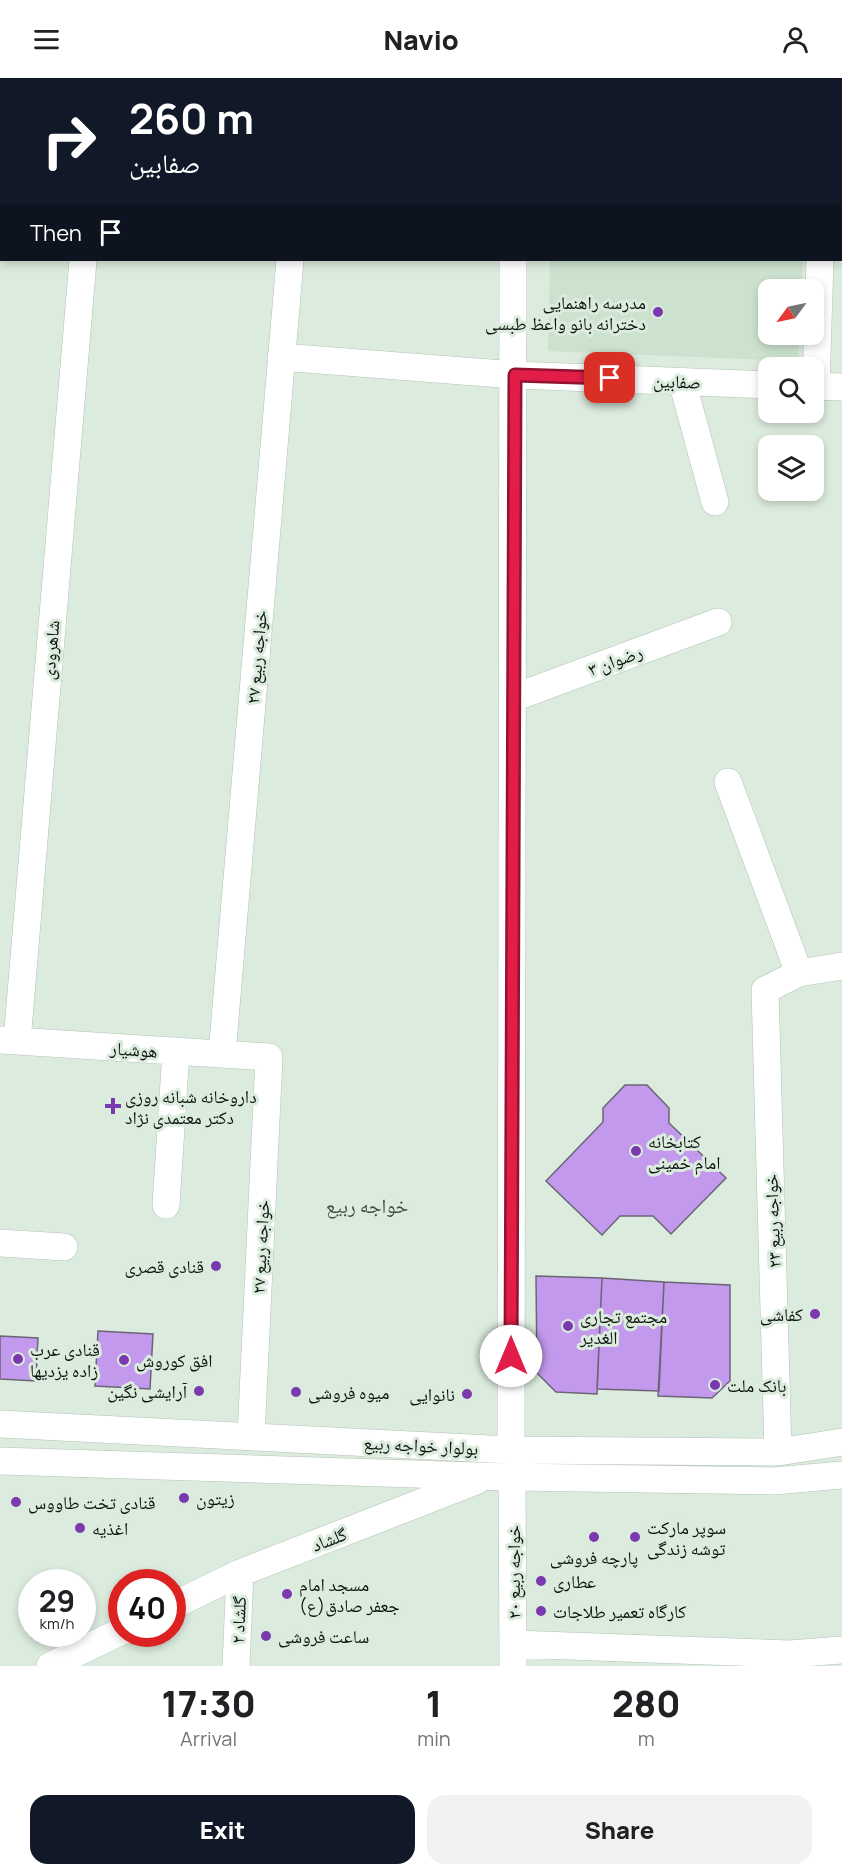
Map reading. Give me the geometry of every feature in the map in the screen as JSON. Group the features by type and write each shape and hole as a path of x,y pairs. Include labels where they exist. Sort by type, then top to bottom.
{"street":[{"name":"شاهرودی","path":"9,1040 83,261"},
{"name":"خواجه ربیع ۲۷","path":"222,1054 290,261"},
{"path":"511,1450 515,375 513,261"},
{"path":"820,261 823,357"},
{"name":"صفابین","path":"281,357 515,375 758,385"},
{"path":"682,381 715,502"},
{"name":"رضوان ۳","path":"513,698 718,622"},
{"path":"728,782 799,973 842,966"},
{"name":"خواجه ربیع ۲۳","path":"778,1452 765,990 799,973"},
{"name":"هوشیار","path":"9,1040 269,1057"},
{"path":"166,1205 176,1052"},
{"name":"خواجه ربیع ۲۷","path":"251,1437 269,1057"},
{"path":"0,1243 64,1247"},
{"name":"بولوار خواجه ربیع","path":"0,1424 511,1450 778,1452 842,1442"},
{"name":"بولوار خواجه ربیع","path":"0,1461 500,1477 774,1481 842,1475"},
{"name":"گلشاد","path":"186,1599 240,1574 500,1477"},
{"name":"خواجه ربیع ۲۰","path":"500,1477 513,1655"},
{"name":"گلشاد ۲","path":"236,1666 240,1574"},
{"path":"50,1666 108,1638"},
{"path":"513,1655 790,1660 842,1650"}],"shaded area":[{"name":"مدرسه راهنمایی دخترانه بانو واعظ طبسی","path":"550,261 803,261 802,279 758,279 758,345 799,345 798,357 758,357 758,359 548,351"}],"building":[{"name":"کتابخانه امام خمینی","path":"625,1085 647,1085 669,1108 669,1123 726,1178 671,1234 653,1216 620,1216 602,1235 546,1181 603,1122 603,1108"},
{"name":"مجتمع تجاری الغدیر","path":"536,1276 602,1278 597,1394 556,1392 537,1373"},
{"path":"602,1278 664,1282 659,1391 597,1389"},
{"path":"664,1282 730,1285 730,1381 712,1398 658,1396"},
{"name":"افق کوروش","path":"98,1331 153,1334 150,1389 95,1386"},
{"name":"قنادی عرب زاده یزدیها","path":"0,1336 38,1338 36,1381 0,1379"}],"place":[{"name":"مدرسه راهنمایی دخترانه بانو واعظ طبسی","path":"658,312"},
{"name":"داروخانه شبانه روزی دکتر معتمدی نژاد","path":"113,1106"},
{"name":"کتابخانه امام خمینی","path":"636,1151"},
{"name":"قنادی قصری","path":"216,1266"},
{"name":"کفاشی","path":"815,1314"},
{"name":"مجتمع تجاری الغدیر","path":"568,1326"},
{"name":"قنادی عرب زاده یزدیها","path":"18,1359"},
{"name":"افق کوروش","path":"124,1360"},
{"name":"بانک ملت","path":"715,1385"},
{"name":"آرایشی نگین","path":"199,1391"},
{"name":"میوه فروشی","path":"296,1392"},
{"name":"نانوایی","path":"467,1394"},
{"name":"زیتون","path":"184,1498"},
{"name":"قنادی تخت طاووس","path":"16,1502"},
{"name":"اغذیه","path":"80,1528"},
{"name":"پارچه فروشی","path":"594,1537"},
{"name":"سوپر مارکت توشه زندگی","path":"635,1537"},
{"name":"عطاری","path":"541,1581"},
{"name":"مسجد امام جعفر صادق(ع)","path":"287,1594"},
{"name":"کارگاه تعمیر طلاجات","path":"541,1611"},
{"name":"ساعت فروشی","path":"266,1636"}],"district":[{"name":"خواجه ربیع","path":"367,1205"}],"route":[{"path":"511,1356 515,375 610,378"}]}
